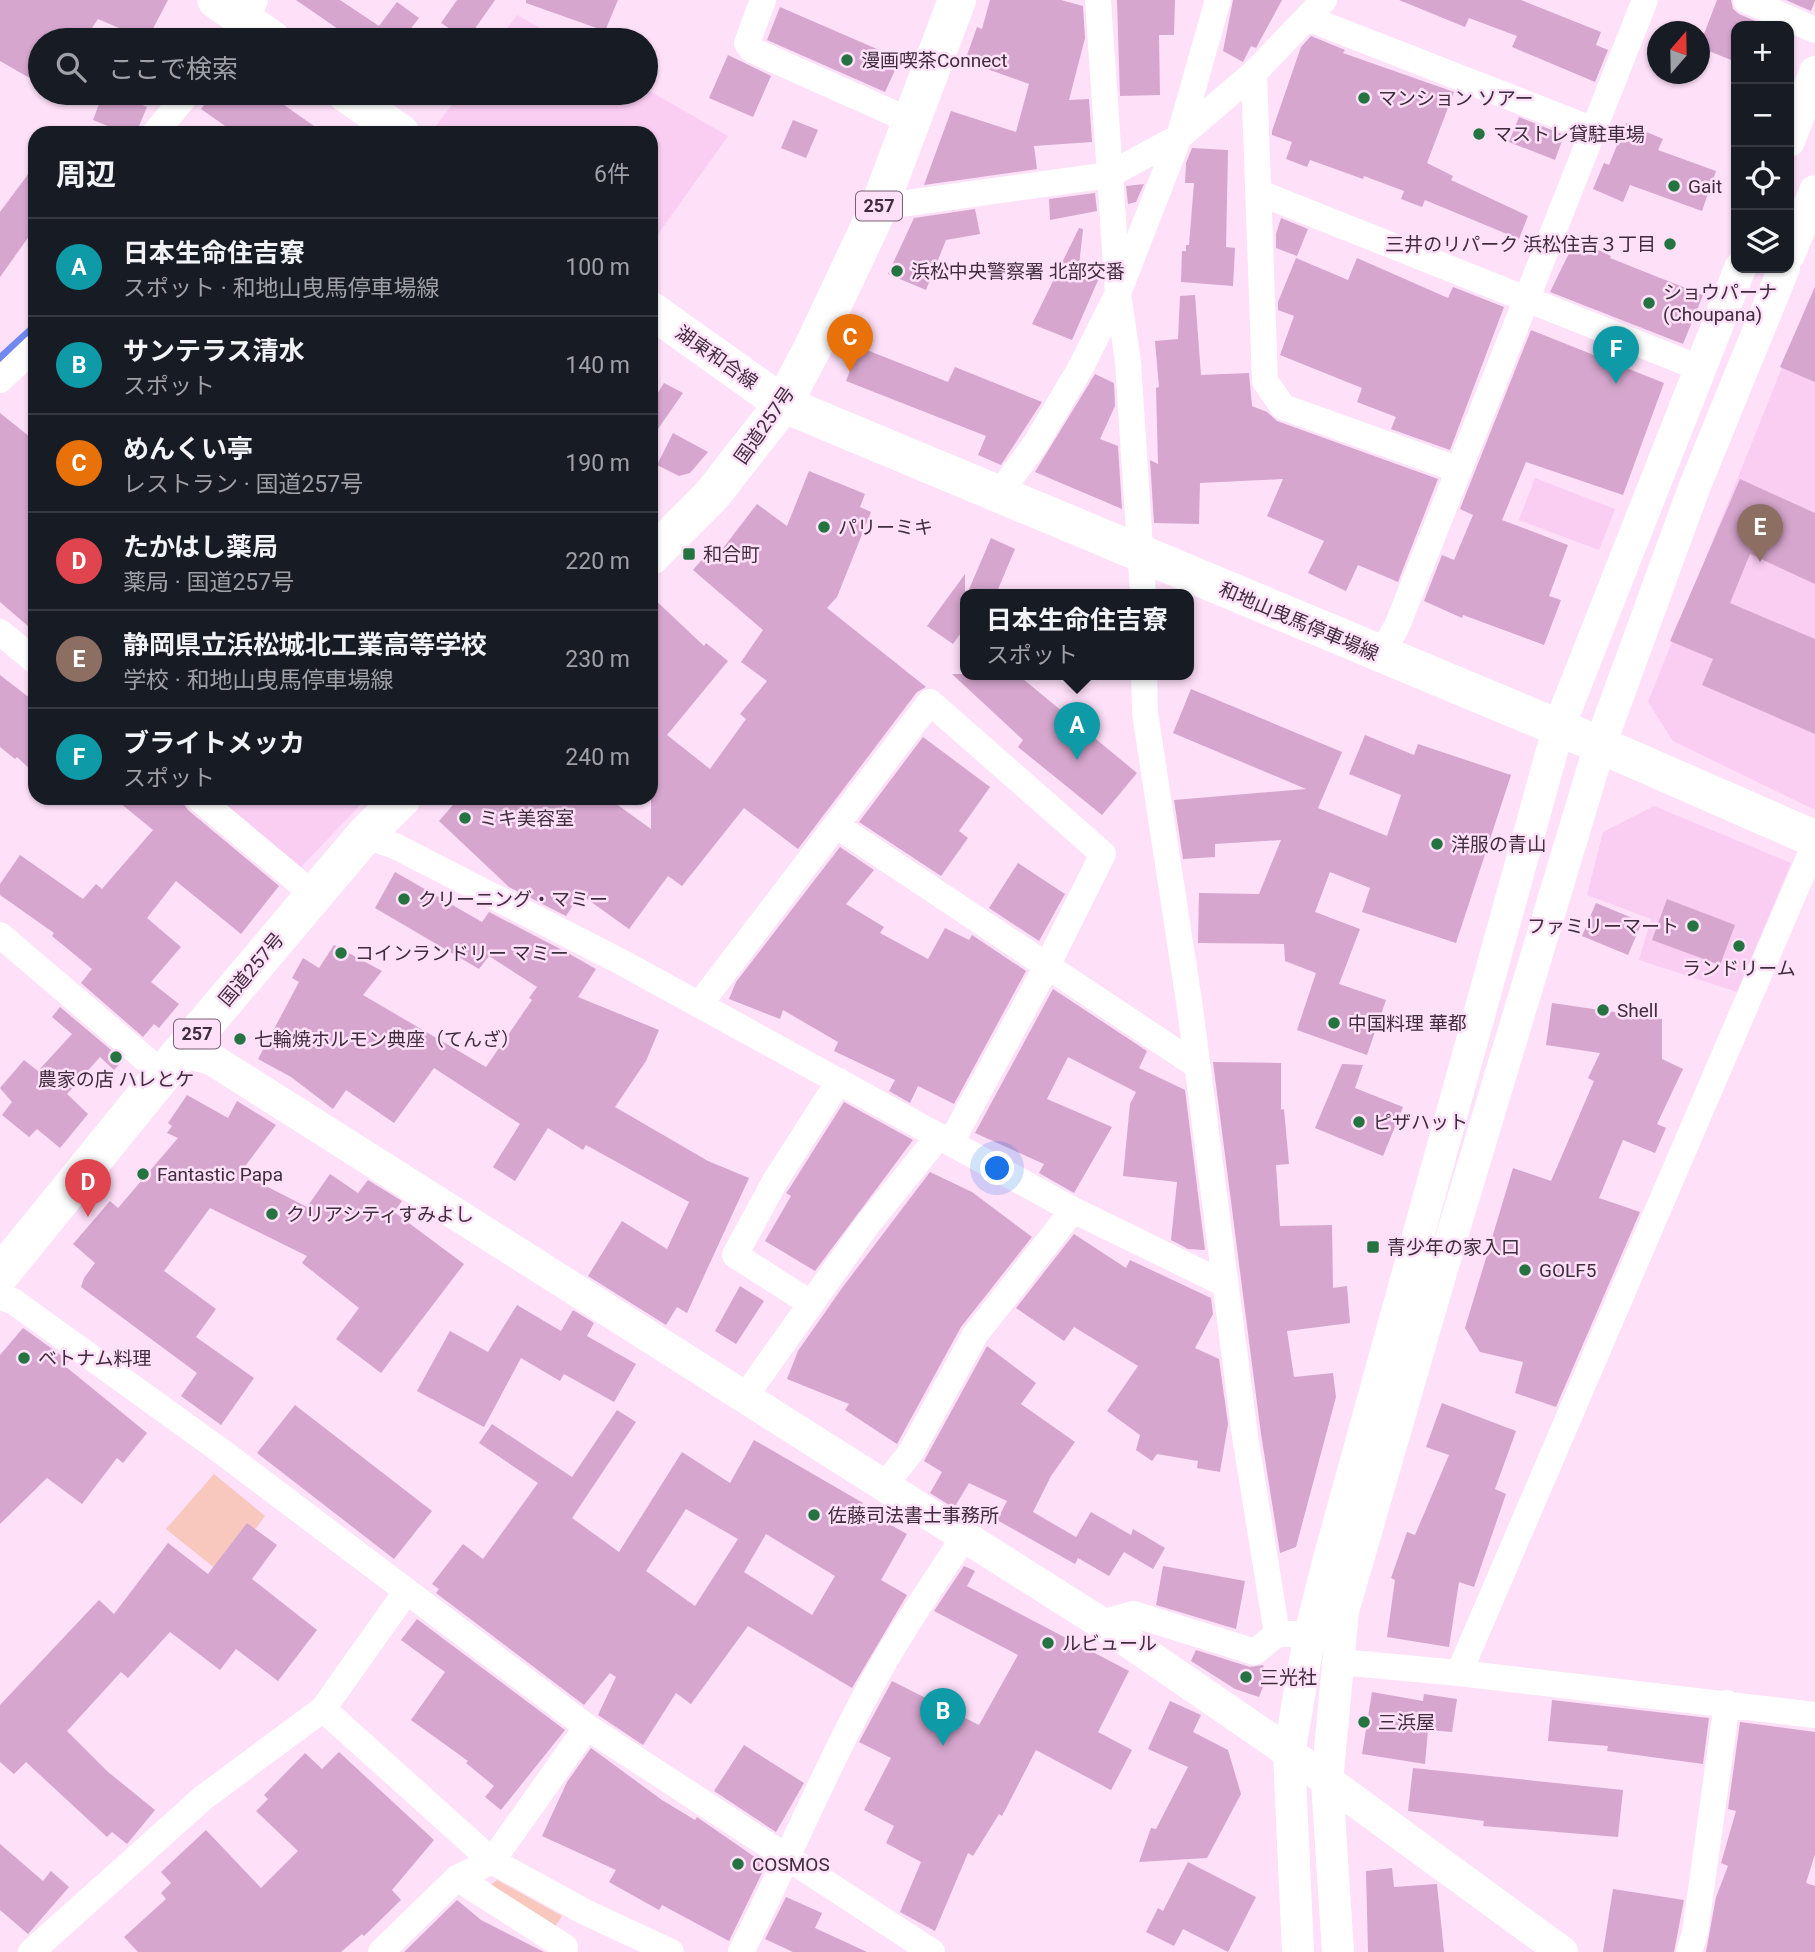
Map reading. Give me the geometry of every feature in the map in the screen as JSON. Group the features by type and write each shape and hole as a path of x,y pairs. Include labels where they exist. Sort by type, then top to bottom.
{"highway":[{"name":"国道257号","path":"658,549 712,495 783,404 813,349 879,206 957,0"},
{"name":"国道257号","path":"0,1275 173,1062 364,836 395,805"}],"main road":[{"path":"216,0 251,25"},
{"path":"362,105 391,126"},
{"name":"湖東和合線","path":"658,315 783,404"},
{"name":"和地山曳馬停車場線","path":"783,404 1380,656 1600,745 1815,839"}],"street":[{"path":"763,0 748,35 747,43 752,50 913,122"},
{"path":"1098,0 1118,293 1128,362 1139,507 1143,589"},
{"path":"999,494 1036,443 1081,367 1118,293 1179,137 1218,0"},
{"path":"1380,656 1398,626 1645,0"},
{"path":"1746,0 1815,30"},
{"path":"879,206 1109,175 1179,137 1254,73 1315,9 1594,130"},
{"path":"1794,128 1815,72"},
{"path":"1254,73 1265,381 1283,407 1459,470"},
{"path":"161,126 178,105"},
{"path":"1794,243 1815,191"},
{"path":"1259,193 1702,369"},
{"path":"1298,1952 1289,1754 1309,1638 1558,729 1738,273"},
{"path":"1338,1952 1327,1782 1343,1611 1442,1269 1600,745 1694,488 1782,273"},
{"path":"0,380 28,354"},
{"path":"0,632 28,655"},
{"path":"1144,680 1145,713 1196,1065 1245,1436 1277,1634"},
{"path":"699,1005 930,702 1103,854 1047,966 945,1139 810,1303 744,1398"},
{"path":"206,805 314,895"},
{"path":"837,826 1196,1065"},
{"path":"364,836 395,846 699,1005 1073,1210 1225,1284"},
{"path":"1459,1673 1815,844"},
{"path":"0,935 173,1062 213,1060 1101,1623 1289,1754 1562,1952"},
{"path":"810,1303 735,1255 775,1181 839,1081"},
{"path":"884,1486 911,1452 975,1335 1073,1210"},
{"path":"0,1297 13,1301 221,1451 587,1727 932,1952"},
{"path":"741,1952 788,1860 819,1787 884,1663 964,1537"},
{"path":"32,1952 203,1798 323,1709 406,1592"},
{"path":"1101,1623 1133,1614 1255,1652 1277,1634 1285,1631 1309,1638"},
{"path":"1340,1662 1459,1673 1815,1715"},
{"path":"1689,1952 1695,1933 1727,1703"},
{"path":"323,1709 492,1861 585,1912 671,1952"},
{"path":"382,1952 457,1878 492,1861 587,1727"},
{"path":"457,1878 564,1949 585,1912"}],"shaded area":[{"path":"517,15 540,28 508,28"},
{"path":"658,96 728,136 658,234 658,126 436,126 452,105 658,105"},
{"path":"1815,285 1815,810 1673,741 1648,702"},
{"path":"1535,478 1615,509 1599,550 1519,520"},
{"path":"216,805 360,805 301,867 290,866"},
{"path":"1654,806 1791,863 1737,992 1639,960 1651,919 1587,895 1603,832"},
{"path":"214,1474 265,1516 222,1574 166,1529"},
{"path":"497,1880 562,1916 553,1930 487,1888"}],"building":[{"path":"0,0 168,0 153,28 119,28 98,19 92,28 28,28 28,77 0,61"},
{"path":"296,0 340,0 379,26 397,2 419,18 411,28 337,28"},
{"path":"457,0 495,0 475,28 449,28 441,23"},
{"path":"526,0 618,0 606,28 597,28 526,3"},
{"path":"990,0 1061,0 1083,6 1085,38 1069,100 1089,99 1092,142 1034,146 1037,169 924,185 951,111 1016,132 1029,84 965,61 977,27 982,29"},
{"path":"1117,0 1175,0 1174,35 1159,35 1160,95 1120,96"},
{"path":"1233,0 1282,0 1256,48 1251,46 1243,62 1223,51"},
{"path":"1399,0 1521,0 1601,32 1596,45 1608,50 1595,82 1512,47 1517,36 1469,18 1465,27"},
{"path":"1717,0 1731,0 1733,9 1755,21 1731,21 1731,60 1710,51 1709,21"},
{"path":"1786,0 1815,0 1815,1 1811,11"},
{"path":"780,7 900,59 885,92 767,40"},
{"path":"1311,36 1345,50 1343,53 1454,92 1427,163 1453,176 1451,180 1528,216 1519,239 1425,200 1422,207 1401,199 1404,191 1364,176 1363,179 1310,160 1307,167 1286,159 1292,142 1272,135 1272,131 1301,47"},
{"path":"728,55 771,76 753,117 709,98"},
{"path":"99,105 147,107 139,126 108,126 93,120"},
{"path":"204,105 284,105 314,126 225,126 201,109"},
{"path":"1519,117 1564,135 1555,160 1509,142"},
{"path":"793,120 818,130 806,158 781,148"},
{"path":"1626,123 1663,139 1658,150 1716,171 1702,211 1630,185 1623,202 1593,189 1604,163 1609,165"},
{"path":"1192,148 1228,150 1226,247 1235,248 1233,286 1181,282 1182,251 1186,251 1186,245 1189,245 1194,183 1185,183 1186,163"},
{"path":"28,174 28,238 0,277 0,212"},
{"path":"1144,184 1136,202 1128,204 1126,186"},
{"path":"1095,193 1097,211 1050,220 1049,199"},
{"path":"975,209 980,234 946,240 926,290 888,274 914,218"},
{"path":"1281,218 1308,229 1297,256 1276,248 1276,234"},
{"path":"1079,228 1083,229 1078,275 1099,278 1072,340 1032,324"},
{"name":"ショウパーナ (Choupana)","path":"1576,239 1611,256 1610,258 1703,295 1683,344 1550,292"},
{"path":"1296,258 1348,280 1357,258 1448,298 1453,287 1504,307 1450,450 1391,429 1396,417 1357,402 1362,388 1280,355 1294,316 1278,310 1278,302"},
{"path":"1815,287 1815,382 1780,367"},
{"path":"1195,295 1201,375 1249,373 1252,406 1267,412 1277,421 1438,479 1398,582 1358,565 1346,591 1308,573 1324,541 1267,516 1283,479 1200,483 1199,524 1154,523 1150,460 1158,464 1156,388 1159,387 1155,341 1178,339 1180,296"},
{"path":"1531,330 1664,383 1623,495 1526,462 1502,520 1568,545 1549,596 1561,600 1544,645 1463,615 1462,618 1424,601 1442,555 1454,560 1473,515 1460,509"},
{"path":"859,347 948,382 955,367 1042,402 1001,465 978,455 986,436 846,381"},
{"path":"1095,374 1114,383 1115,406 1100,439 1118,446 1122,509 1035,472"},
{"path":"664,383 683,393 658,429 658,393"},
{"path":"0,413 28,435 28,626 0,602"},
{"path":"673,433 708,452 690,473 679,476 658,466"},
{"path":"809,471 865,494 860,507 871,512 837,597 827,608 926,687 917,692 798,849 744,808 682,886 668,876 629,929 580,894 566,916 509,887 439,821 453,805 618,805 651,829 651,805 658,805 658,603 704,646 706,643 728,661 667,735 710,769 746,719 740,714 767,681 741,662 763,630 693,570 710,550 717,556 757,504 787,526"},
{"path":"1740,479 1815,513 1815,584 1750,554 1730,603 1815,639 1815,734 1702,685 1713,659 1670,641"},
{"path":"991,538 1015,549 998,589 969,589"},
{"path":"965,574 965,589 960,589 960,634 953,644 927,626"},
{"path":"952,674 960,674 960,680 1024,680 1137,773 1102,815 1018,747 1023,740"},
{"path":"0,675 28,697 28,767 0,747"},
{"path":"1191,689 1342,752 1318,808 1387,836 1401,795 1349,774 1365,735 1414,755 1418,744 1511,775 1456,943 1362,912 1370,888 1330,872 1315,912 1360,929 1339,984 1386,1000 1367,1055 1297,1030 1316,973 1285,961 1284,944 1198,943 1199,893 1259,894 1281,840 1215,844 1215,857 1183,859 1174,800 1306,789 1173,733"},
{"path":"923,737 990,787 959,831 968,838 941,876 859,822"},
{"path":"123,805 184,805 279,886 241,934 176,881 147,918 181,947 151,982 179,1004 159,1028 154,1024 143,1037 81,983 92,969 52,936 54,933 0,895 0,884 20,855 83,899 96,884 102,889 153,830"},
{"path":"840,847 874,870 846,904 884,927 880,933 928,959 945,928 969,940 972,935 1026,971 954,1104 918,1086 910,1103 889,1091 895,1080 834,1051 838,1042 783,1010 780,1019 729,999 736,982"},
{"path":"1018,863 1065,894 1039,941 989,908"},
{"path":"395,872 482,922 489,912 596,969 578,997 659,1030 646,1061 615,1107 708,1161 749,1178 687,1313 677,1307 666,1325 588,1276 622,1221 667,1249 689,1202 586,1145 583,1150 548,1128 515,1181 493,1167 520,1124 434,1068 394,1123 346,1090 333,1109 291,1077 258,1059 299,982 292,978 303,958 319,968 334,945 382,971 363,995 486,1067 532,1000 529,998 537,987 489,956 479,969 375,908"},
{"path":"1667,899 1735,925 1720,965 1652,940"},
{"path":"1596,903 1642,922 1628,955 1582,936"},
{"path":"1053,989 1147,1051 1139,1068 1185,1090 1205,1250 1188,1249 1171,1240 1177,1182 1123,1176 1130,1104 1136,1092 1068,1057 1047,1099 1112,1127 1074,1193 1039,1173 1044,1164 975,1133"},
{"path":"1552,1003 1662,1019 1662,1059 1683,1069 1657,1124 1666,1128 1655,1153 1623,1140 1599,1198 1640,1212 1556,1407 1515,1393 1523,1362 1480,1352 1465,1328 1513,1168 1551,1181 1594,1081 1588,1078 1600,1053 1546,1045"},
{"path":"60,1007 123,1060 114,1070 100,1057 67,1094 88,1114 60,1148 37,1129 29,1137 2,1115 12,1102 0,1088 24,1060 38,1071 72,1034 52,1017"},
{"path":"1213,1062 1281,1063 1281,1110 1284,1109 1289,1164 1276,1165 1280,1226 1332,1225 1333,1288 1347,1286 1350,1323 1287,1331 1294,1377 1333,1373 1336,1397 1296,1547 1280,1553 1261,1434"},
{"path":"1342,1064 1363,1065 1355,1088 1403,1107 1383,1156 1315,1128"},
{"path":"187,1095 228,1118 237,1101 276,1125 240,1173 307,1207 330,1174 358,1193 368,1180 402,1201 394,1212 464,1264 381,1373 336,1339 359,1308 302,1263 307,1256 210,1208 164,1271 216,1309 196,1337 254,1378 221,1425 181,1396 197,1373 81,1287 95,1263 73,1244 110,1201 118,1208 178,1138 167,1133 172,1126 168,1123"},
{"path":"844,1102 913,1140 815,1271 765,1241 791,1196 786,1193"},
{"path":"930,1172 972,1192 1032,1237 961,1327 897,1444 845,1410 849,1404 787,1379 798,1351"},
{"path":"1074,1234 1126,1268 1130,1260 1211,1298 1213,1314 1195,1348 1219,1359 1228,1424 1220,1472 1197,1468 1198,1461 1157,1454 1152,1461 1136,1450 1140,1435 1107,1411 1138,1366 1074,1327 1064,1341 1016,1308"},
{"path":"740,1286 764,1301 736,1344 715,1331"},
{"path":"517,1305 561,1331 573,1310 594,1323 587,1336 636,1364 614,1402 564,1374 560,1381 521,1358 484,1427 417,1391 450,1331 488,1352"},
{"path":"23,1328 69,1361 65,1366 147,1433 123,1463 117,1458 82,1504 47,1478 0,1524 0,1355"},
{"path":"987,1346 1036,1383 1021,1404 1075,1442 1051,1476 1033,1512 1076,1537 1091,1512 1131,1535 1133,1529 1165,1548 1153,1569 1124,1552 1109,1576 1078,1558 1075,1564 997,1520 1007,1501 969,1483 954,1508 930,1493 942,1472 924,1461"},
{"path":"1442,1403 1516,1431 1495,1489 1506,1494 1474,1587 1459,1582 1449,1647 1387,1637 1395,1580 1391,1578 1407,1532 1415,1535 1449,1455 1426,1447"},
{"path":"295,1405 432,1511 394,1559 257,1453"},
{"path":"617,1410 636,1422 572,1518 619,1552 682,1452 730,1483 754,1440 863,1503 860,1508 907,1534 881,1580 907,1595 852,1688 748,1626 691,1704 676,1693 643,1745 598,1715 616,1677 610,1673 584,1705 436,1593 439,1589 432,1584 463,1544 483,1559 538,1483 479,1443 492,1424 572,1477","holes":["686,1509 738,1539 695,1606 646,1571","766,1534 835,1576 812,1615 744,1572"]},
{"path":"247,1523 277,1545 252,1579 317,1630 278,1681 236,1649 220,1670 170,1632 128,1678 121,1672 67,1731 108,1772 155,1810 127,1844 112,1832 107,1837 26,1762 14,1774 0,1762 0,1705 99,1600 114,1614 168,1543 208,1574"},
{"path":"964,1566 975,1571 967,1586 1129,1671 1098,1732 1132,1750 1111,1790 1036,1750 1002,1816 999,1814 973,1856 968,1853 935,1931 900,1912 921,1862 886,1843 894,1826 864,1810 891,1758 859,1742 892,1681 979,1725 1018,1655 934,1611"},
{"path":"1163,1566 1245,1581 1236,1629 1156,1605"},
{"path":"417,1619 565,1730 501,1810 485,1797 494,1786 466,1763 468,1761 411,1720 445,1672 401,1640"},
{"path":"1196,1650 1250,1667 1263,1665 1267,1677 1259,1697 1235,1689 1191,1661"},
{"path":"1372,1692 1423,1701 1424,1694 1457,1699 1452,1732 1428,1730 1425,1764 1362,1754"},
{"path":"1552,1700 1709,1718 1703,1764 1607,1751 1608,1746 1548,1741"},
{"path":"1170,1701 1201,1715 1193,1732 1228,1750 1241,1794 1207,1858 1139,1862 1151,1828 1156,1829 1188,1767 1148,1749"},
{"path":"1740,1722 1815,1732 1815,1854 1806,1883 1815,1886 1815,1952 1706,1952 1716,1897 1728,1866 1721,1863 1736,1811 1728,1809"},
{"path":"744,1745 804,1783 776,1832 714,1791"},
{"path":"591,1748 662,1800 695,1820 697,1817 766,1865 729,1941 662,1905 659,1910 609,1882 616,1870 542,1836 567,1782"},
{"path":"339,1752 434,1840 392,1890 401,1900 364,1936 362,1934 341,1952 138,1952 124,1937 166,1899 161,1893 171,1883 161,1872 206,1830 261,1888 298,1851 256,1811 268,1799 264,1795 305,1753 322,1769"},
{"path":"1413,1768 1623,1790 1618,1837 1483,1826 1484,1821 1408,1811"},
{"path":"0,1844 43,1881 51,1871 69,1887 28,1934 0,1910"},
{"path":"1188,1862 1256,1897 1228,1952 1183,1929 1174,1946 1146,1932 1158,1908 1163,1911"},
{"path":"1392,1868 1394,1887 1437,1884 1444,1952 1368,1952 1366,1871"},
{"path":"1613,1889 1684,1900 1674,1952 1603,1952"},
{"path":"786,1897 822,1913 815,1928 867,1952 793,1952 765,1939"},
{"path":"457,1900 481,1920 544,1952 404,1952"}],"waterway":[{"path":"0,359 28,333"}],"place":[{"name":"漫画喫茶Connect","path":"847,60"},
{"name":"マンション ソアー","path":"1364,98"},
{"name":"マストレ貸駐車場","path":"1479,134"},
{"name":"Gait","path":"1674,186"},
{"name":"三井のリパーク 浜松住吉３丁目","path":"1670,244"},
{"name":"浜松中央警察署 北部交番","path":"897,271"},
{"name":"ショウパーナ (Choupana)","path":"1649,303"},
{"name":"めんくい亭","path":"850,372"},
{"name":"ブライトメッカ","path":"1616,384"},
{"name":"パリーミキ","path":"824,527"},
{"name":"和合町","path":"689,554"},
{"name":"静岡県立浜松城北工業高等学校","path":"1760,562"},
{"name":"日本生命住吉寮","path":"1077,760"},
{"name":"ミキ美容室","path":"465,818"},
{"name":"洋服の青山","path":"1437,844"},
{"name":"クリーニング・マミー","path":"404,899"},
{"name":"ファミリーマート","path":"1693,926"},
{"name":"ランドリーム","path":"1739,946"},
{"name":"コインランドリー マミー","path":"341,953"},
{"name":"Shell","path":"1603,1010"},
{"name":"中国料理 華都","path":"1334,1023"},
{"name":"七輪焼ホルモン典座（てんざ）","path":"240,1039"},
{"name":"農家の店 ハレとケ","path":"116,1057"},
{"name":"ピザハット","path":"1359,1122"},
{"name":"Fantastic Papa","path":"143,1174"},
{"name":"クリアシティすみよし","path":"272,1214"},
{"name":"たかはし薬局","path":"88,1217"},
{"name":"青少年の家入口","path":"1373,1247"},
{"name":"GOLF5","path":"1525,1270"},
{"name":"ベトナム料理","path":"24,1358"},
{"name":"佐藤司法書士事務所","path":"814,1515"},
{"name":"ルビュール","path":"1048,1643"},
{"name":"三光社","path":"1246,1677"},
{"name":"三浜屋","path":"1364,1722"},
{"name":"サンテラス清水","path":"943,1746"},
{"name":"COSMOS","path":"738,1864"}]}
